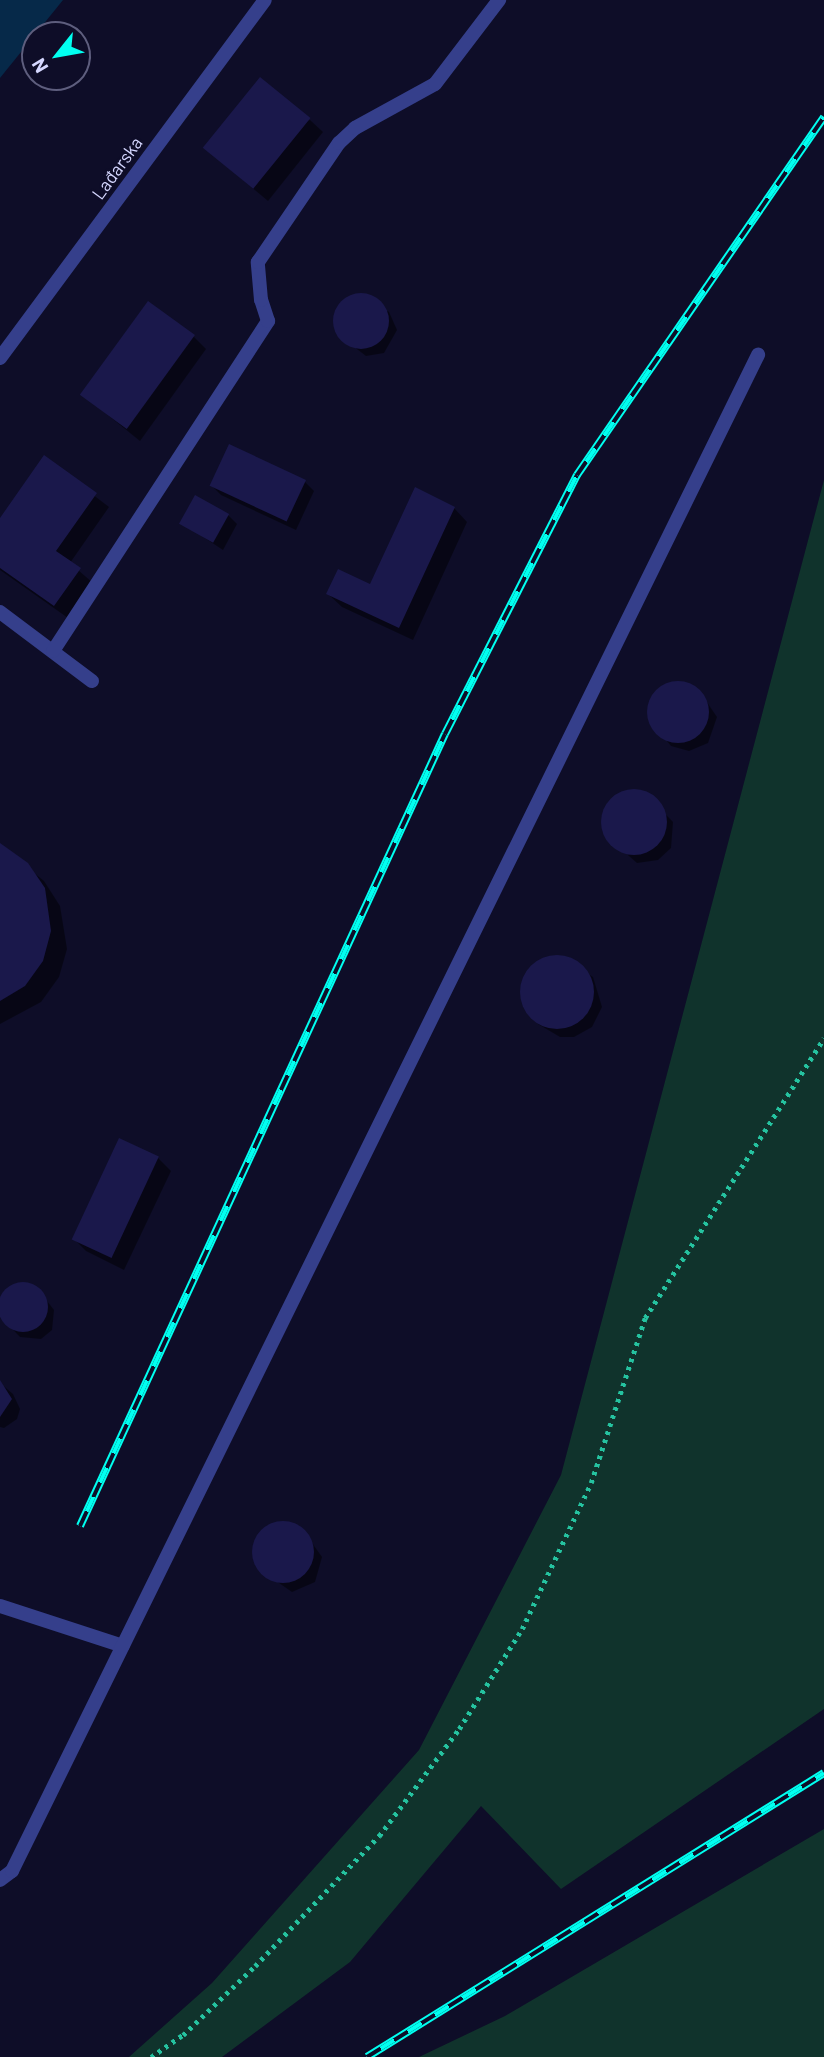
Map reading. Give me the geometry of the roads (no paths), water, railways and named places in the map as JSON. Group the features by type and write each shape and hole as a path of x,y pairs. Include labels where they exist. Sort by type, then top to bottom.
{"street":[{"name":"Lađarska","path":"0,358 265,0"},
{"path":"53,652 268,321 261,300 258,262 339,143 355,128 435,84 499,0"},
{"path":"0,1880 12,1871 758,355"},
{"path":"0,612 92,681"},
{"path":"0,1606 123,1646"}],"water":[{"path":"0,0 63,0 46,21 21,21 21,52 0,78"}],"railway":[{"path":"80,1526 445,734 577,475 824,117"},
{"path":"367,2057 824,1773"}]}
